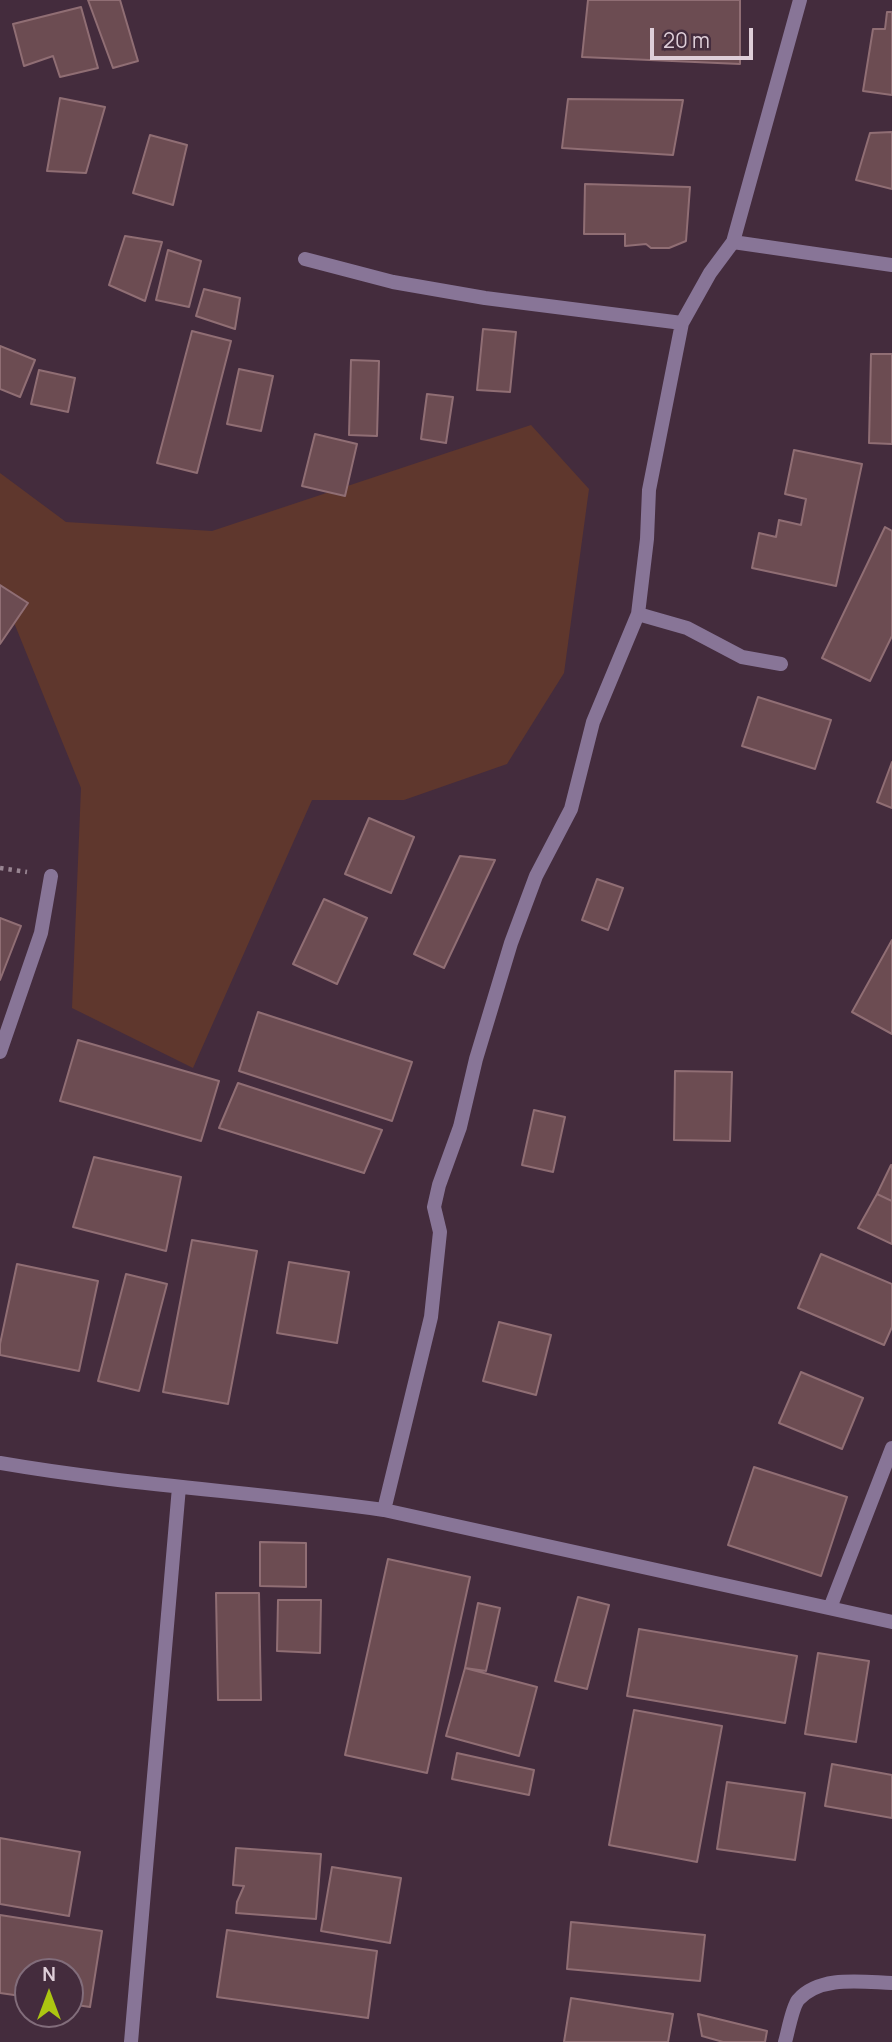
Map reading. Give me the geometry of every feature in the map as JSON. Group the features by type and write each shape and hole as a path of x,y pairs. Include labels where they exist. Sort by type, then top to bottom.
{"street":[{"path":"384,1510 431,1317 440,1232 434,1207 439,1185 460,1127 476,1059 511,943 536,876 571,809 593,722 638,614 647,539 649,490 682,323 709,273 733,242 800,0"},
{"path":"733,242 892,265"},
{"path":"305,259 393,282 485,298 682,323"},
{"path":"638,614 687,628 742,657 782,664"},
{"path":"0,1052 41,933 51,876"},
{"path":"830,1608 892,1448"},
{"path":"0,1462 178,1487 384,1510 892,1622"},
{"path":"131,2042 178,1487"},
{"path":"785,2042 797,2002 817,1985 892,1983"}],"shaded area":[{"path":"531,425 589,489 564,673 507,764 404,800 312,800 193,1068 72,1008 81,788 0,588 0,473 66,522 212,531"}],"building":[{"path":"88,0 120,0 138,61 113,68"},
{"path":"588,0 740,0 740,64 582,57"},
{"path":"81,7 98,68 60,77 53,56 24,66 13,24"},
{"path":"887,12 892,12 892,95 863,91 873,29 885,29"},
{"path":"60,98 105,107 86,173 47,171"},
{"path":"568,99 683,100 673,155 562,148"},
{"path":"892,132 892,189 856,180 870,133"},
{"path":"150,135 187,145 173,205 133,193"},
{"path":"585,184 690,187 686,241 669,248 651,248 646,244 625,246 625,234 584,234"},
{"path":"125,236 162,242 145,301 109,285"},
{"path":"168,250 201,261 189,307 156,300"},
{"path":"204,289 240,298 235,329 196,316"},
{"path":"483,329 516,332 510,392 477,390"},
{"path":"192,331 231,341 197,473 157,463"},
{"path":"0,346 35,360 20,397 0,389"},
{"path":"871,354 892,354 892,444 869,443"},
{"path":"351,360 379,361 377,436 349,435"},
{"path":"239,369 273,376 261,431 227,424"},
{"path":"39,370 75,378 68,412 31,404"},
{"path":"427,394 453,397 446,443 421,439"},
{"path":"315,434 357,444 345,496 302,486"},
{"path":"794,450 862,464 836,586 752,568 759,533 776,537 779,520 801,525 806,499 785,494"},
{"path":"885,527 892,531 892,636 870,681 822,658"},
{"path":"0,585 28,603 0,644"},
{"path":"758,697 831,720 815,769 742,746"},
{"path":"892,762 892,808 877,802"},
{"path":"369,818 414,837 391,893 345,874"},
{"path":"460,856 495,860 444,968 414,954"},
{"path":"597,879 623,888 608,930 582,920"},
{"path":"324,899 367,918 337,984 293,964"},
{"path":"0,918 21,926 0,980"},
{"path":"892,940 892,1034 852,1012"},
{"path":"258,1012 412,1062 392,1121 239,1071"},
{"path":"78,1040 219,1081 201,1141 60,1101"},
{"path":"675,1071 732,1072 730,1141 674,1140"},
{"path":"238,1083 382,1130 364,1173 219,1128"},
{"path":"534,1110 565,1117 553,1172 522,1165"},
{"path":"94,1157 181,1177 166,1251 73,1227"},
{"path":"892,1165 892,1201 877,1194"},
{"path":"877,1194 892,1201 892,1244 858,1228"},
{"path":"192,1240 257,1251 228,1404 163,1392"},
{"path":"821,1254 892,1284 892,1327 884,1345 798,1308"},
{"path":"289,1262 349,1272 337,1343 277,1333"},
{"path":"17,1264 98,1281 79,1371 0,1355"},
{"path":"126,1274 167,1284 139,1391 98,1381"},
{"path":"499,1322 551,1335 536,1395 483,1381"},
{"path":"801,1372 863,1398 842,1449 779,1423"},
{"path":"754,1467 847,1497 821,1576 728,1545"},
{"path":"260,1542 306,1543 306,1587 260,1586"},
{"path":"388,1559 470,1577 427,1773 345,1755"},
{"path":"216,1593 259,1593 261,1700 218,1700"},
{"path":"578,1597 609,1605 587,1689 555,1681"},
{"path":"278,1600 321,1600 320,1653 277,1651"},
{"path":"478,1603 500,1608 486,1671 465,1668"},
{"path":"639,1629 797,1656 785,1723 627,1696"},
{"path":"818,1653 869,1661 856,1742 805,1734"},
{"path":"465,1668 537,1687 519,1756 446,1736"},
{"path":"634,1710 722,1726 697,1862 609,1845"},
{"path":"457,1753 534,1770 529,1795 452,1779"},
{"path":"832,1764 892,1775 892,1818 825,1806"},
{"path":"727,1782 805,1793 795,1860 717,1849"},
{"path":"0,1838 80,1852 69,1916 0,1904"},
{"path":"236,1848 321,1854 316,1919 236,1913 237,1902 244,1886 233,1885"},
{"path":"332,1867 401,1878 390,1943 321,1931"},
{"path":"0,1915 102,1931 90,2007 84,2006 84,1958 14,1958 14,1995 0,1993"},
{"path":"571,1922 705,1935 700,1981 567,1969"},
{"path":"227,1930 377,1951 368,2018 217,1997"},
{"path":"571,1998 673,2014 668,2042 564,2042"},
{"path":"698,2014 767,2031 765,2042 723,2042 702,2036"}]}
